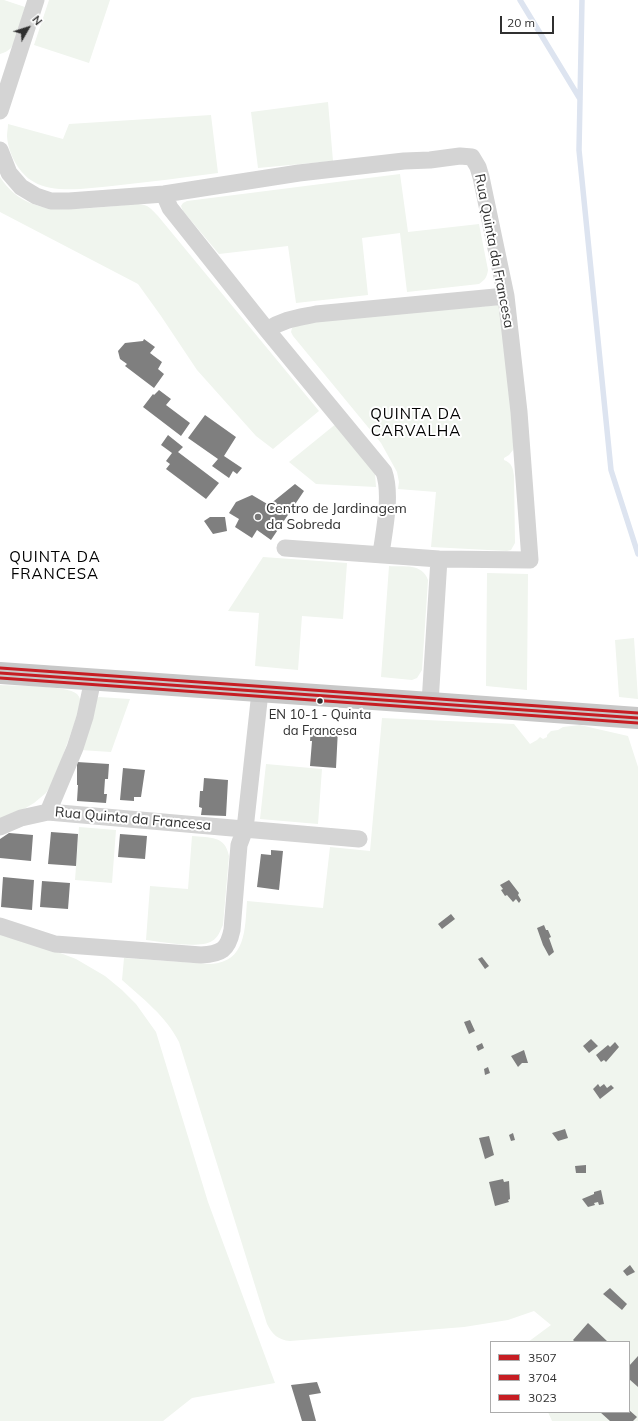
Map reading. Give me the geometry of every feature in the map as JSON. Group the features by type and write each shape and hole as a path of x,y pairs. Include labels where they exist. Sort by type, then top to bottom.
{"main road":[{"path":"0,673 260,692 430,702 638,718"}],"street":[{"path":"0,111 7,70 36,0"},
{"name":"Rua Quinta da Francesa","path":"0,150 9,173 21,187 36,196 51,201 164,194 300,173 404,161 430,160 460,156 472,157 478,167 481,177 506,296 519,412 530,560 439,559"},
{"path":"164,194 170,208 267,330 384,472 387,480 388,495 381,554"},
{"path":"267,330 278,323 292,318 316,314 506,296"},
{"path":"286,548 439,559 430,702"},
{"path":"48,812 75,748 85,717 93,679"},
{"path":"0,926 55,944 201,955 214,955 224,949 230,940 232,930 240,845 245,829 260,692"},
{"name":"Rua Quinta da Francesa","path":"0,827 21,818 48,812 359,838"}],"shaded area":[{"path":"0,0 25,7 11,48 0,54"},
{"path":"49,0 110,0 89,63 34,45"},
{"path":"328,102 333,161 258,168 251,112"},
{"path":"211,115 218,173 112,186 82,189 61,189 42,186 34,182 19,168 12,156 7,136 8,124 63,139 69,124"},
{"path":"400,174 408,232 479,224 488,270 487,275 481,283 407,292 400,233 362,238 368,295 296,303 288,246 219,254 183,211 181,206 187,201"},
{"path":"0,177 11,190 23,200 37,205 52,208 84,209 135,204 143,205 151,209 319,411 273,449 256,436 197,370 138,284 0,212"},
{"path":"499,305 514,413 513,450 504,458 504,460 512,466 514,476 515,543 511,550 507,551 431,547 436,492 398,489 399,482 397,472 381,443 293,336 291,332 292,328 298,323"},
{"path":"337,423 375,474 376,487 316,484 289,462"},
{"path":"263,557 347,563 343,619 302,616 298,670 255,666 259,613 228,611"},
{"path":"389,566 406,566 417,568 428,580 422,670 417,678 412,680 381,677"},
{"path":"487,573 528,574 527,690 486,686"},
{"path":"634,638 638,699 619,697 615,640"},
{"path":"0,685 40,686 63,689 77,694 81,705 54,780 46,793 24,809 0,820"},
{"path":"97,698 130,699 111,752 80,750"},
{"path":"382,718 514,724 530,744 540,737 543,739 547,737 551,731 558,730 563,727 580,725 628,736 638,767 638,1421 552,1421 548,1413 630,1413 630,1341 529,1341 551,1325 534,1311 508,1320 464,1327 290,1341 276,1336 267,1324 179,1042 168,1024 161,1016 122,980 124,958 211,964 223,962 237,951 241,942 244,933 247,901 323,908 330,847 370,851"},
{"path":"266,764 322,769 318,824 260,819"},
{"path":"79,827 116,830 112,883 75,880"},
{"path":"192,836 216,839 224,844 227,849 229,856 223,925 216,938 206,943 190,945 146,940 150,886 188,889"},
{"path":"0,930 76,959 105,976 136,1004 156,1032 208,1202 275,1383 192,1398 163,1421 0,1421"}],"building":[{"path":"144,339 155,347 150,353 162,362 158,369 164,374 154,388 125,366 127,364 120,359 118,351 125,343 143,341"},
{"path":"159,390 171,399 166,405 190,423 181,436 143,407 153,394 154,395"},
{"path":"205,415 236,437 224,456 242,468 237,474 233,471 229,478 212,466 218,459 188,438"},
{"path":"168,435 183,447 178,452 219,483 206,499 166,469 170,464 166,461 172,453 161,445"},
{"path":"295,484 304,491 271,540 257,530 252,538 235,527 239,519 229,513 236,502 252,495 269,505"},
{"path":"210,517 225,517 227,531 213,534 204,521"},
{"path":"311,727 338,729 336,768 310,766 312,741 310,741"},
{"path":"77,762 109,764 108,779 105,779 104,794 107,794 106,803 77,801"},
{"path":"123,768 145,770 141,797 134,797 134,801 120,800"},
{"path":"204,778 228,780 226,816 201,815 202,808 199,807 200,791 203,791"},
{"path":"51,832 78,834 76,866 48,864"},
{"path":"9,833 33,835 31,861 0,858 0,839"},
{"path":"120,834 147,836 145,859 118,857"},
{"path":"271,850 283,851 279,890 257,887 261,854 271,855"},
{"path":"3,877 34,880 32,910 1,907"},
{"path":"509,880 519,893 518,895 521,900 519,903 516,899 513,902 507,895 505,896 501,890 503,889 500,885"},
{"path":"42,881 70,883 68,909 40,907"},
{"path":"451,914 455,919 442,929 438,924"},
{"path":"544,925 551,937 549,938 554,952 549,956 537,928"},
{"path":"482,957 489,966 485,969 478,959"},
{"path":"470,1020 475,1031 469,1034 464,1022"},
{"path":"591,1039 598,1046 589,1053 583,1046"},
{"path":"615,1042 619,1047 606,1062 604,1060 601,1062 596,1055 608,1045 610,1047"},
{"path":"482,1043 484,1048 478,1051 476,1046"},
{"path":"524,1050 528,1063 522,1063 518,1067 511,1056"},
{"path":"488,1067 490,1073 485,1075 484,1069"},
{"path":"598,1084 600,1087 604,1084 607,1088 611,1085 614,1088 600,1099 593,1089"},
{"path":"565,1129 568,1138 558,1141 552,1133"},
{"path":"513,1133 515,1140 511,1141 509,1135"},
{"path":"489,1136 494,1155 485,1159 479,1138"},
{"path":"586,1165 586,1173 576,1173 575,1166"},
{"path":"503,1179 504,1182 509,1181 510,1199 508,1200 509,1202 495,1206 489,1182"},
{"path":"601,1190 604,1204 599,1205 598,1202 594,1203 595,1205 588,1207 582,1199"},
{"path":"630,1265 635,1272 627,1276 623,1271"},
{"path":"610,1288 627,1304 622,1310 603,1294"},
{"path":"588,1323 607,1341 574,1341 573,1340"},
{"path":"638,1356 638,1387 630,1380 630,1365"},
{"path":"317,1382 321,1393 309,1395 316,1421 302,1421 291,1385"},
{"path":"630,1411 637,1417 633,1421 610,1421 601,1413 630,1413"}],"waterway":[{"path":"520,0 580,99"},
{"path":"582,0 579,150 611,470 638,554"}],"transit line":[{"name":"3023","path":"0,668 638,713"},
{"name":"3507","path":"0,673 638,718"},
{"name":"3704","path":"0,678 638,723"}],"place":[{"name":"Centro de Jardinagem da Sobreda","path":"258,517"},
{"name":"EN 10-1 - Quinta da Francesa","path":"320,701"}],"district":[{"name":"QUINTA DA CARVALHA","path":"416,422"},
{"name":"QUINTA DA FRANCESA","path":"55,566"}]}
